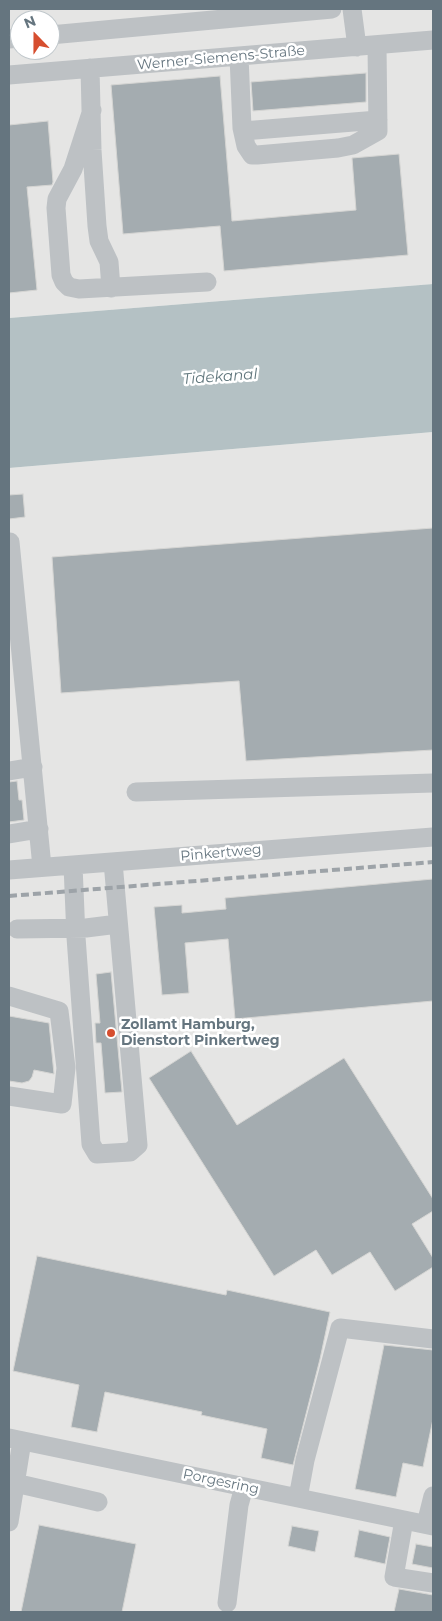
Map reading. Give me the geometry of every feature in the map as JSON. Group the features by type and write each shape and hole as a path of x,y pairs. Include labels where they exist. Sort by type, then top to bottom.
{"street":[{"path":"60,34 332,9"},
{"path":"352,9 357,47"},
{"name":"Werner-Siemens-Straße","path":"9,75 433,40"},
{"path":"239,56 243,131 246,146 252,155 257,155 338,148 365,140 378,131 377,45"},
{"path":"90,68 92,150 97,226 99,241 110,262 110,288"},
{"path":"92,110 74,169 57,199 61,275 64,282 69,287 79,289 207,282"},
{"path":"243,131 378,120"},
{"path":"10,542 12,590 33,767 42,867"},
{"path":"9,770 33,767"},
{"path":"136,792 433,783"},
{"path":"9,834 39,829"},
{"name":"Pinkertweg","path":"9,870 433,836"},
{"path":"73,865 90,1144 97,1154 130,1152 138,1145 113,862"},
{"path":"18,928 76,928 118,924"},
{"path":"9,996 59,1011 66,1068 62,1104 9,1096"},
{"path":"298,1498 305,1460 340,1328 433,1339"},
{"path":"9,1522 15,1483 16,1439"},
{"name":"Porgesring","path":"16,1439 430,1525"},
{"path":"15,1483 98,1502"},
{"path":"227,1603 244,1487"},
{"path":"430,1525 433,1496"},
{"path":"404,1520 394,1577 433,1583"}],"shaded area":[{"path":"9,9 433,9 433,284 9,318"},
{"path":"433,432 433,1612 9,1612 9,468"}],"water":[{"name":"Tidekanal","path":"433,284 433,432 9,468 9,318"}],"building":[{"path":"366,73 366,102 253,111 251,82"},
{"path":"220,76 232,221 356,210 352,158 399,154 408,255 224,271 220,226 123,234 111,85"},
{"path":"48,121 53,182 52,185 27,187 37,290 9,293 9,125"},
{"path":"23,494 25,517 9,519 9,495"},
{"path":"433,528 433,750 246,761 239,681 61,693 52,557"},
{"path":"17,781 19,800 22,800 24,820 9,822 9,782"},
{"path":"433,879 433,1001 235,1019 228,939 185,943 189,993 162,995 154,907 182,905 182,913 226,909 225,898"},
{"name":"Zollamt Hamburg, Dienstort Pinkertweg","path":"111,972 122,1092 105,1093 101,1043 96,1043 95,1023 100,1023 96,974"},
{"path":"9,1016 49,1023 54,1074 34,1070 29,1081 22,1083 9,1081"},
{"path":"191,1051 237,1125 344,1058 433,1199 433,1211 412,1224 433,1258 433,1267 395,1291 370,1252 332,1275 316,1250 274,1276 149,1078"},
{"path":"37,1256 226,1295 227,1290 330,1312 293,1465 261,1458 267,1429 201,1415 202,1412 105,1392 97,1432 71,1427 79,1385 13,1371"},
{"path":"384,1345 433,1350 433,1419 423,1467 403,1463 396,1497 355,1489"},
{"path":"39,1525 136,1544 122,1612 21,1612"},
{"path":"292,1526 319,1531 315,1552 288,1546"},
{"path":"359,1530 390,1537 385,1564 354,1557"},
{"path":"416,1544 433,1547 433,1568 412,1564"},
{"path":"399,1589 433,1595 433,1612 394,1612"}],"railway":[{"path":"9,896 433,862"}],"place":[{"name":"Zollamt Hamburg, Dienstort Pinkertweg","path":"111,1033"}]}
